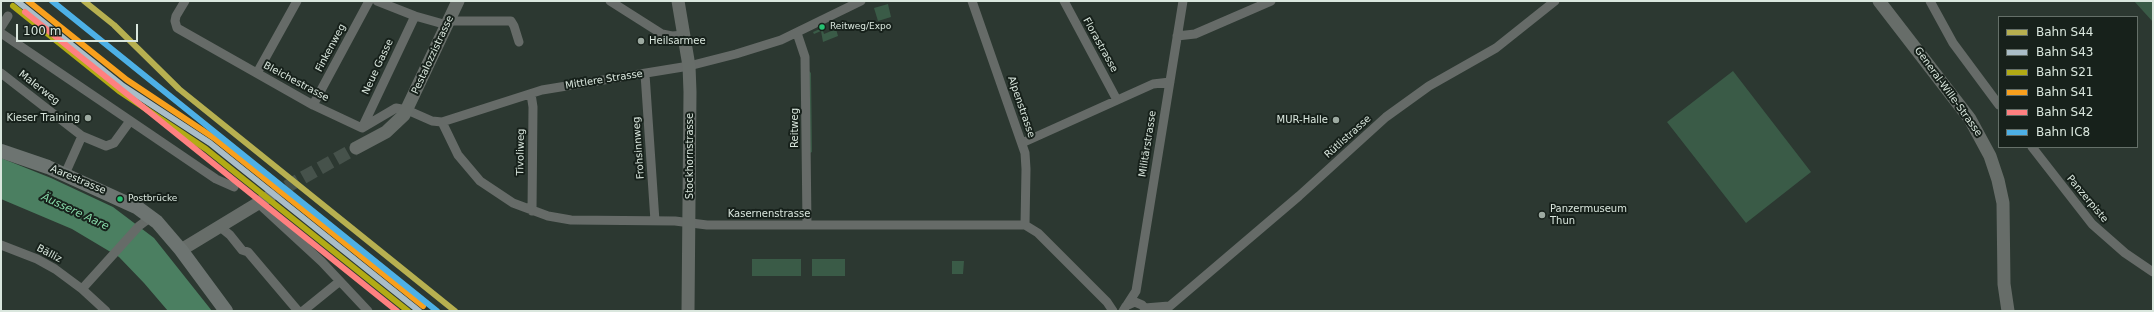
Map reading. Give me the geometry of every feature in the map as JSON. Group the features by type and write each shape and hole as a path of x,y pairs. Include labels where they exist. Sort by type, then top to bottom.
{"main road":[{"name":"Aarestrasse","path":"1,151 65,174 125,201 151,218 181,250 226,311"}],"street":[{"name":"Bleichestrasse","path":"185,1 176,16 175,22 178,28 312,105 362,128"},
{"path":"256,73 297,1"},
{"name":"Finkenweg","path":"312,105 368,1"},
{"path":"377,1 415,16 448,23 511,21 514,26 518,42"},
{"name":"Pestalozzistrasse","path":"407,110 458,1"},
{"path":"610,1 662,34 672,36 684,35"},
{"name":"Stockhornstrasse","path":"678,1 684,35 691,99 688,311"},
{"name":"Alpenstrasse","path":"972,1 1022,143 1026,169 1025,225"},
{"name":"Florastrasse","path":"1064,1 1117,100"},
{"name":"Militärstrasse","path":"1125,307 1136,290 1183,1"},
{"path":"1177,36 1195,34 1271,1"},
{"name":"Rütlistrasse","path":"1125,307 1135,302 1145,308 1166,309 1299,196 1386,117 1429,86 1496,48 1555,1"},
{"name":"General-Wille-Strasse","path":"1879,1 1970,119 1990,156 1998,180 2003,203 2004,284 2008,311"},
{"path":"1930,1 1953,43 1998,104"},
{"name":"Mittlere Strasse","path":"442,122 531,94 688,66 765,47 797,33 857,2"},
{"path":"1,27 8,16"},
{"name":"Neue Gasse","path":"362,128 415,16"},
{"path":"1,33 216,179 234,187"},
{"name":"Reitweg","path":"797,33 806,57 807,224"},
{"name":"Malerweg","path":"1,73 82,136 106,146 114,144 130,122"},
{"name":"Frohsinnweg","path":"645,74 655,221"},
{"path":"1022,143 1153,84 1170,82"},
{"name":"Tivoliweg","path":"531,94 533,107 532,211"},
{"path":"362,128 396,108 407,110 432,121 442,122"},
{"path":"356,148 391,128 407,110"},
{"name":"Kasernenstrasse","path":"442,122 458,155 480,181 503,198 532,211 571,220 689,222 707,225 1025,225"},
{"path":"65,174 82,136"},
{"name":"Panzerpiste","path":"2033,148 2092,224 2125,253 2153,272"},
{"path":"181,250 218,226 270,196"},
{"path":"258,203 340,281 368,311"},
{"path":"82,289 139,226 151,218"},
{"path":"1025,225 1038,233 1107,302 1113,311"},
{"path":"218,226 230,235 242,250 248,252 298,311"},
{"name":"Bälliz","path":"1,245 43,262 82,289 106,311"},
{"path":"303,311 340,281"},
{"path":"1136,290 1145,308"},
{"path":"1107,302 1125,307"}],"shaded area":[{"path":"2134,1 2153,1 2153,22"},
{"path":"888,4 891,17 878,21 874,8"},
{"path":"822,28 824,34 836,29 838,36 823,42 821,31 814,34 813,32"},
{"path":"809,71 811,73 812,152 810,153"},
{"path":"1733,71 1811,172 1746,223 1667,122"},
{"path":"752,259 801,259 801,276 752,276"},
{"path":"812,259 845,259 845,276 812,276"},
{"path":"952,261 964,261 963,274 952,274"}],"water":[{"name":"Äussere Aare","path":"1,158 51,178 113,207 154,238 212,311 168,311 119,257 72,229 1,199"}],"tunnel":[{"path":"270,196 356,148"}],"rail line":[{"name":"S43","path":"17,1 123,86 210,143 419,311"},
{"name":"S41","path":"28,1 127,80 214,138 423,306"},
{"name":"IC8","path":"52,1 437,311"},
{"name":"S44","path":"84,1 114,25 179,89 455,311"},
{"name":"S21","path":"13,6 119,91 206,149 408,311"},
{"name":"S42","path":"25,12 397,311"}],"place":[{"name":"Reitweg/Expo","path":"822,27"},
{"name":"Heilsarmee","path":"641,41"},
{"name":"Kieser Training","path":"88,118"},
{"name":"MUR-Halle","path":"1336,120"},
{"name":"Postbrücke","path":"120,199"},
{"name":"Panzermuseum Thun","path":"1542,215"}]}
